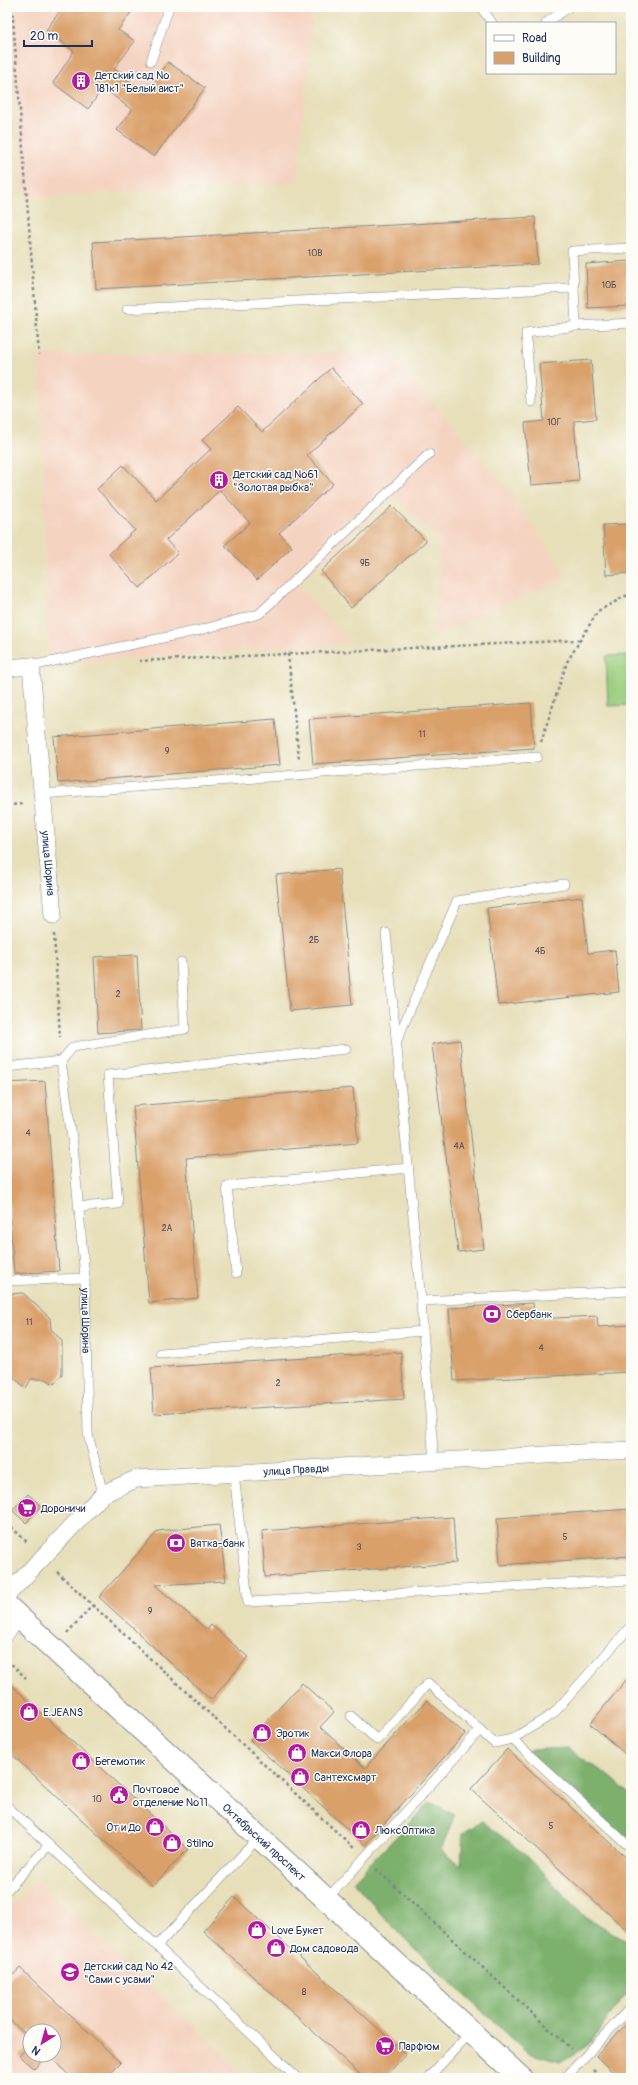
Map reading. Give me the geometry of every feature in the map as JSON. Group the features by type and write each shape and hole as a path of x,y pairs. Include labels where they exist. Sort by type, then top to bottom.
{"main road":[{"name":"Октябрьский проспект","path":"15,1613 521,2078"}],"street":[{"path":"7,668 31,666"},
{"name":"улица Шорина","path":"31,666 53,915"},
{"name":"улица Правды","path":"7,1595 103,1494 136,1479 631,1450"}],"lane":[{"path":"151,61 169,7"},
{"path":"481,7 491,22"},
{"path":"547,22 569,7"},
{"path":"576,326 572,252 631,248"},
{"path":"127,309 574,288"},
{"path":"530,402 526,334 576,326 631,323"},
{"path":"31,666 200,630 259,614 429,454"},
{"path":"42,794 537,757"},
{"path":"396,1042 457,901 564,884"},
{"path":"386,933 422,1302 434,1461"},
{"path":"7,1067 61,1061 73,1047 185,1029 181,962"},
{"path":"78,1207 118,1204 108,1075 346,1049"},
{"name":"улица Шорина","path":"61,1061 73,1145 84,1278 88,1434 103,1494"},
{"path":"236,1273 227,1186 408,1168"},
{"path":"7,1281 84,1278"},
{"path":"422,1302 631,1291"},
{"path":"161,1353 423,1331"},
{"path":"234,1474 248,1602 631,1580"},
{"path":"7,1637 15,1613"},
{"path":"351,1716 377,1740 428,1683 494,1743 512,1739 553,1714 631,1626"},
{"path":"327,1899 480,1730"},
{"path":"512,1739 631,1848"},
{"path":"7,1806 298,2078"},
{"path":"157,1946 259,1837"},
{"path":"7,1890 49,1845"},
{"path":"565,2078 631,2007"},
{"path":"428,2078 471,2032"}],"path":[{"path":"12,7 39,355"},
{"path":"537,757 567,662 598,611 631,594"},
{"path":"132,662 580,640"},
{"path":"288,654 301,775"},
{"path":"53,915 61,1061"},
{"path":"7,1523 41,1559 93,1605 602,2078"},
{"path":"66,1634 93,1605"},
{"path":"7,1660 26,1678"}],"shaded area":[{"path":"8,7 313,7 297,182 25,198"},
{"path":"390,352 513,497 567,578 434,635 441,542 394,496 297,584 351,643 49,664 39,355"},
{"name":"Детский сад № 42 \"Сами с усами\"","path":"36,1881 247,2078 7,2078 7,1912"}],"green space":[{"path":"631,655 631,705 608,706 606,656"},
{"path":"567,1748 612,1778 631,1796 631,1843 592,1810 532,1764 529,1750"},
{"path":"430,1802 455,1814 441,1850 461,1865 463,1833 482,1821 529,1858 582,1914 631,1944 631,1990 616,2007 590,2044 560,2062 528,2053 414,1948 380,1913 353,1881"}],"building":[{"name":"Детский сад № 181к1 \"Белый аист\"","path":"63,7 135,7 118,30 135,41 114,69 146,94 168,62 205,88 154,157 117,130 132,110 103,88 88,109 53,83 74,51 46,30"},
{"path":"535,217 538,264 96,289 93,242"},
{"path":"631,261 631,306 588,308 586,264"},
{"path":"591,360 596,419 574,421 579,481 531,485 525,423 544,421 539,364"},
{"name":"Детский сад №61 \"Золотая рыбка\"","path":"331,368 363,404 307,455 333,484 279,533 292,547 257,580 225,545 250,523 220,490 166,540 178,553 140,588 109,554 135,530 97,489 123,465 156,500 211,449 202,440 238,407 262,432"},
{"path":"392,506 426,541 351,608 321,571"},
{"path":"631,524 631,573 606,575 603,525"},
{"path":"531,703 534,748 313,764 309,719"},
{"path":"275,719 280,765 58,783 54,737"},
{"path":"339,869 352,1005 290,1011 276,875"},
{"path":"582,897 588,953 615,950 619,992 498,1005 487,908"},
{"path":"137,955 141,1030 98,1033 94,957"},
{"path":"460,1040 484,1249 458,1252 432,1044"},
{"path":"45,1081 59,1271 14,1274 7,1182 7,1083"},
{"path":"353,1088 358,1143 186,1158 198,1298 149,1303 133,1106"},
{"path":"23,1293 50,1318 51,1329 62,1341 62,1374 54,1384 46,1379 31,1379 26,1388 7,1372 7,1294"},
{"path":"533,1303 534,1319 597,1316 598,1327 631,1325 631,1372 454,1381 449,1308"},
{"path":"401,1352 404,1399 154,1414 151,1368"},
{"name":"Дороничи","path":"28,1494 41,1506 26,1523 12,1510"},
{"path":"631,1509 631,1556 500,1565 497,1518"},
{"path":"453,1517 456,1563 265,1577 262,1531"},
{"path":"219,1525 226,1581 155,1585 207,1630 211,1625 248,1657 211,1700 99,1597 158,1531"},
{"path":"631,1674 631,1759 590,1724"},
{"path":"7,1681 188,1849 153,1886 7,1750"},
{"path":"302,1683 334,1712 320,1727 365,1768 427,1700 465,1734 365,1845 250,1740"},
{"path":"507,1749 631,1862 631,1934 471,1789"},
{"path":"234,1897 406,2054 384,2078 364,2078 203,1931"},
{"path":"20,1968 121,2063 106,2078 72,2078 56,2063 62,2063 62,2023 22,2023 22,2031 7,2017 7,1981"},
{"path":"631,2019 631,2078 619,2078 596,2056"},
{"path":"27,2063 40,2063 34,2069"}],"place":[{"name":"Детский сад № 181к1 \"Белый аист\"","path":"81,81"},
{"name":"Детский сад №61 \"Золотая рыбка\"","path":"219,480"},
{"name":"Сбербанк","path":"492,1314"},
{"name":"Дороничи","path":"27,1508"},
{"name":"Вятка-банк","path":"176,1543"},
{"name":"E.JEANS","path":"29,1712"},
{"name":"Эротик","path":"262,1733"},
{"name":"Макси Флора","path":"297,1753"},
{"name":"Бегемотик","path":"81,1761"},
{"name":"Сантехсмарт","path":"300,1777"},
{"name":"Почтовое отделение №11","path":"119,1795"},
{"name":"От и До","path":"155,1827"},
{"name":"ЛюксОптика","path":"361,1830"},
{"name":"Stilno","path":"172,1843"},
{"name":"Love Букет","path":"257,1930"},
{"name":"Дом садовода","path":"276,1948"},
{"name":"Детский сад № 42 \"Сами с усами\"","path":"70,1972"},
{"name":"Парфюм","path":"385,2046"}]}
